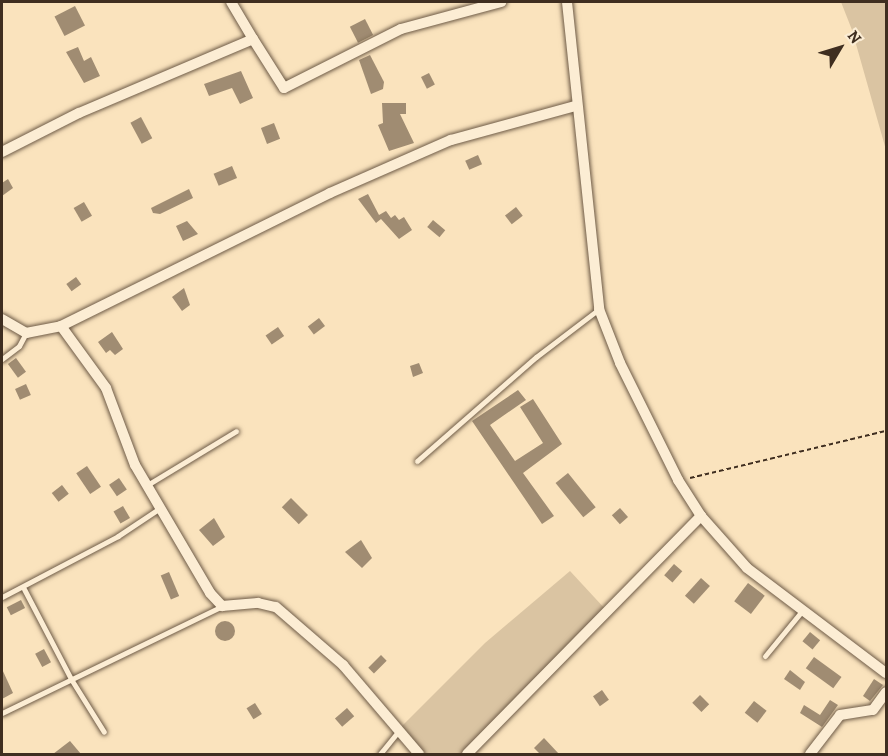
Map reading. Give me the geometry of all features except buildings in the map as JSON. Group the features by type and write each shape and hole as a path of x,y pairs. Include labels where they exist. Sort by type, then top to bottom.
{"street":[{"path":"231,2 284,88 400,29 501,2"},
{"path":"567,2 575,106 599,309 620,363 678,480 701,516 747,568 886,672"},
{"path":"2,152 79,113 253,39"},
{"path":"2,319 26,333 61,326 330,193 451,140 575,106"},
{"path":"61,326 106,388 135,465 210,593 222,606 258,603 276,607 343,666 419,754"},
{"path":"467,754 701,516"},
{"path":"810,754 840,715 873,710 886,692"}],"lane":[{"path":"417,461 536,357 599,309"},
{"path":"2,360 19,346 26,333"},
{"path":"147,485 236,431"},
{"path":"2,597 24,589 161,508"},
{"path":"24,589 71,679 104,732"},
{"path":"2,713 222,606"},
{"path":"765,656 802,610"},
{"path":"380,754 398,732"}],"path":[{"path":"678,480 886,431"}],"shaded area":[{"path":"841,2 886,2 886,150 852,30"},
{"path":"570,571 607,611 466,754 423,754 398,730 485,643"}]}
